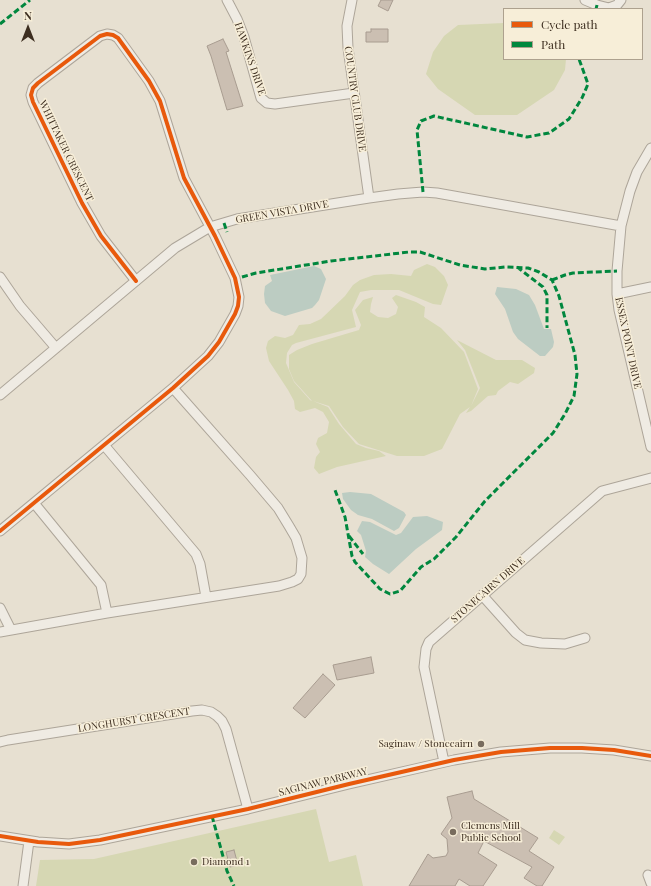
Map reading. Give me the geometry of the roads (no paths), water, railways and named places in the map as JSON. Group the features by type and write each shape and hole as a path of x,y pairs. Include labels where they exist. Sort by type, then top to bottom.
{"street":[{"name":"HAWKINS DRIVE","path":"227,0 237,19 244,38 261,98 267,103 275,104 354,93"},
{"name":"COUNTRY CLUB DRIVE","path":"352,0 347,26 348,48 369,198"},
{"path":"585,0 609,8 617,5 621,0"},
{"name":"WHITTAKER CRESCENT","path":"0,531 174,388 208,356 219,342 238,306 239,297 235,278 184,178 160,101 149,81 118,38 107,34 100,36 38,83 33,88 31,95 32,102 82,203 101,236 136,281"},
{"name":"ESSEX POINT DRIVE","path":"651,148 637,172 630,191 621,226 618,248 617,294 651,447"},
{"name":"GREEN VISTA DRIVE","path":"0,395 175,248 210,227 237,218 369,198 423,192 437,193 621,226"},
{"path":"0,277 20,306 56,348"},
{"path":"617,294 651,287"},
{"path":"0,632 292,582 301,574 302,558 296,538 278,508 174,388"},
{"path":"104,445 196,554 200,564 206,597"},
{"name":"STONECAIRN DRIVE","path":"444,762 424,666 426,649 429,642 602,491 651,478"},
{"path":"34,503 101,584 107,613"},
{"path":"482,595 516,633 525,640 541,643 565,644 585,638"},
{"path":"0,608 11,630"},
{"name":"LONGHURST CRESCENT","path":"0,742 192,711 202,710 211,712 222,721 226,729 248,809"},
{"name":"SAGINAW PARKWAY","path":"0,836 29,842 69,844 100,840 248,809 444,762 501,752 550,748 582,748 614,750 651,756"},
{"path":"23,886 29,842"}],"place":[{"name":"Saginaw / Stonecairn","path":"481,744"},
{"name":"Clemens Mill Public School","path":"453,832"},
{"name":"Diamond 1","path":"194,862"}]}
